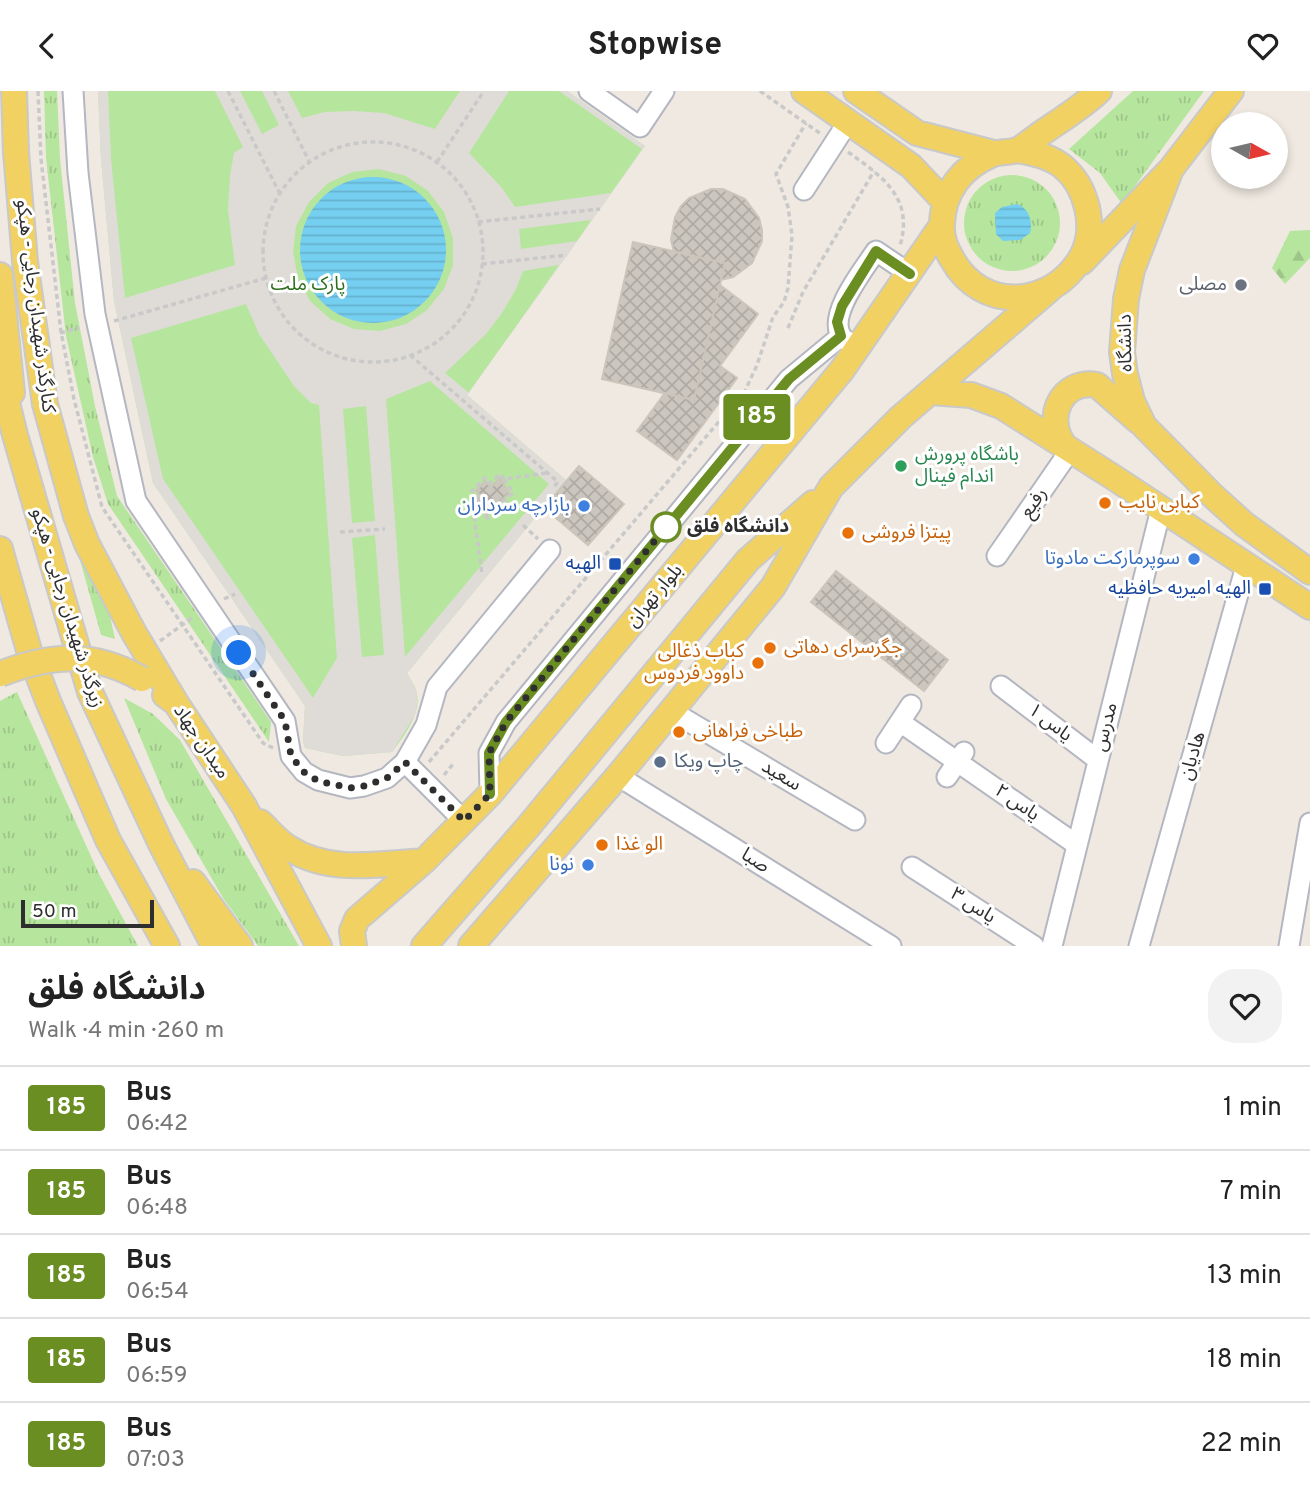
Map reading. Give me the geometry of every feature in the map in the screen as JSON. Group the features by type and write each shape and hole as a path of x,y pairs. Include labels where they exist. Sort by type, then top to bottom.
{"main road":[{"name":"کنارگذر شهیدان رجایی - هپکو","path":"14,91 25,261 45,404 76,516 100,572 176,703"},
{"path":"804,91 901,159 943,214"},
{"path":"856,91 917,132 1005,152 1041,154 1061,166 1077,184 1087,205 1089,230 1083,254 1069,275"},
{"path":"1049,290 1025,298 1000,297 977,287 958,271 946,249 943,214 956,181 973,164 1005,152 1099,91"},
{"path":"424,946 528,827 748,560 831,487 901,417 1069,275 1171,169 1231,91"},
{"path":"901,159 917,132"},
{"name":"دانشگاه","path":"1171,169 1132,269 1126,299 1122,352 1132,401 1144,426 1244,524 1310,572"},
{"name":"بلوار تهران","path":"354,946 352,931 357,919 424,861 490,794 842,370 849,342 943,214"},
{"path":"0,275 10,353 15,435"},
{"name":"زیرگذر شهیدان رجایی - هپکو","path":"0,374 15,435 90,692 161,844 214,946"},
{"path":"1068,447 1058,437 1058,404 1077,386 1097,386 1144,426"},
{"path":"930,392 971,395 987,400 1068,447 1310,607"},
{"path":"471,946 618,776 773,587 831,487"},
{"path":"0,549 30,653 48,701 108,839 167,946"},
{"name":"میدان جهاد","path":"0,674 42,660 87,659 126,670 176,703 244,806 320,946"},
{"path":"244,806 287,847 313,861 343,866 424,861"},
{"path":"161,844 212,906 240,946"}],"street":[{"path":"73,91 78,173 97,324 136,501 285,721 291,756 304,772 318,781 350,788 364,786 412,769"},
{"path":"602,95 640,127 664,91"},
{"path":"804,190 848,122"},
{"path":"490,794 489,753 506,722 789,379 849,342 837,322 842,306 876,251 901,268"},
{"name":"رفیع","path":"997,556 1068,447"},
{"name":"مدرس","path":"1052,946 1161,509"},
{"path":"412,769 437,687 550,550"},
{"name":"هادیان","path":"1139,946 1246,566"},
{"name":"یاس ۱","path":"1001,686 1098,759"},
{"path":"886,743 911,705"},
{"name":"سعید","path":"671,711 855,820"},
{"name":"یاس ۲","path":"900,722 1077,845"},
{"path":"412,769 464,821"},
{"name":"صبا","path":"618,776 891,946"},
{"path":"1289,946 1309,832"},
{"name":"یاس ۳","path":"912,867 1034,946"}],"path":[{"path":"228,91 280,194"},
{"path":"274,91 310,163"},
{"path":"437,162 484,91"},
{"path":"760,91 874,171 897,196 905,218 901,268"},
{"path":"412,769 745,391 788,288 792,235 788,207 776,174 806,123"},
{"path":"382,142 411,148 437,162 459,183 475,209 482,239 482,264 471,303 452,330 429,348 402,359 373,362 349,360 326,352 299,334 278,308 266,278 263,248 268,219 280,194 300,169 324,153 352,143 382,142"},
{"path":"788,328 803,292 874,171"},
{"path":"478,222 600,209"},
{"path":"482,264 567,255"},
{"path":"37,337 118,321 266,278"},
{"path":"411,355 558,482 553,488"},
{"path":"504,479 547,473"},
{"path":"500,474 504,479 513,493 488,518 469,505 478,497 472,491 485,478 491,483 500,474"},
{"path":"473,508 482,574"},
{"path":"340,532 385,529"},
{"path":"146,653 182,624 235,593"}],"green space":[{"path":"44,91 57,91 60,159 75,303 95,406 117,496 271,722 269,742 108,504 93,457 66,336 46,158"},
{"name":"پارک ملت","path":"98,91 567,91 645,146 467,395 566,480 407,673 418,702 410,725 392,752 343,756 305,748 305,706 153,483 114,301 101,159"},
{"path":"1133,91 1204,91 1122,204 1100,173 1069,149"},
{"path":"1012,175 1030,179 1046,189 1056,205 1060,223 1056,241 1046,257 1030,267 1012,271 994,267 978,257 968,241 964,223 968,205 978,189 994,179"},
{"path":"1310,230 1310,258 1285,284 1272,268 1290,231"},
{"path":"75,542 109,612 115,639 101,635"},
{"path":"17,692 99,874 138,946 0,946 0,701"},
{"path":"124,698 153,714 180,740 299,946 258,946 223,898 166,799"}],"shaded area":[{"path":"98,91 108,91 111,159 125,298 235,265 228,210 230,175 234,153 243,147 215,91 240,91 262,134 279,125 262,91 288,91 302,118 325,112 384,113 435,129 460,91 509,91 469,153 502,188 515,207 611,193 642,149 559,91 567,91 645,146 579,238 591,220 519,229 521,249 577,241 503,344 559,265 523,271 502,313 486,334 445,373 566,480 407,673 417,692 415,715 392,752 343,756 305,748 305,706 153,483 114,301 101,159","holes":["379,169 406,176 428,191 444,212 453,238 453,265 444,289 427,310 406,324 380,331 354,329 330,319 310,301 298,278 293,252 296,226 309,202 328,183 352,172","246,304 259,334 294,386 311,403 319,405 337,658 313,698 163,479 131,338","430,381 549,484 405,657 386,399","366,406 375,521 352,523 343,409","375,535 384,655 362,657 352,538"]}],"water":[{"path":"373,177 401,182 425,198 441,222 446,250 441,278 425,302 401,318 373,323 345,318 321,302 305,278 300,250 305,222 321,198 345,182"},
{"path":"1017,204 1025,209 1029,216 1030,233 1020,240 1003,241 996,234 995,213 1002,207"}],"building":[{"path":"711,189 723,189 745,199 759,218 762,230 762,241 752,263 733,277 721,280 725,263 674,252 671,240 675,217 681,206 689,198"},
{"path":"633,242 725,263 694,400 602,379"},
{"path":"720,285 758,314 720,366 737,378 677,460 637,431 665,393 694,400"},
{"name":"بازارچه سرداران","path":"579,466 624,504 588,545 544,508"},
{"path":"500,478 509,493 487,515 473,505 482,497 476,491 485,481 491,487"},
{"path":"836,571 948,660 924,691 811,602"}],"bus line":[{"name":"185","path":"490,794 489,753 506,722 789,379 841,336 837,322 842,306 876,251 910,274"}],"place":[{"name":"مصلی","path":"1241,285"},
{"name":"باشگاه پرورش اندام فینال","path":"901,466"},
{"name":"کبابی نایب","path":"1105,503"},
{"name":"بازارچه سرداران","path":"584,506"},
{"name":"دانشگاه فلق","path":"666,527"},
{"name":"پیتزا فروشی","path":"848,533"},
{"name":"سوپرمارکت مادوتا","path":"1194,559"},
{"name":"الهیه","path":"615,564"},
{"name":"الهیه امیریه حافظیه","path":"1265,589"},
{"name":"جگرسرای دهاتی","path":"770,648"},
{"name":"کباب ذغالی داوود فردوس","path":"758,663"},
{"name":"طباخی فراهانی","path":"679,732"},
{"name":"چاپ ویکا","path":"660,762"},
{"name":"الو غذا","path":"602,845"},
{"name":"نونا","path":"588,865"}],"route":[{"path":"239,653 285,721 291,756 304,772 318,781 350,788 387,778 405,762 464,821 490,794 489,753 506,722 666,527"}]}
